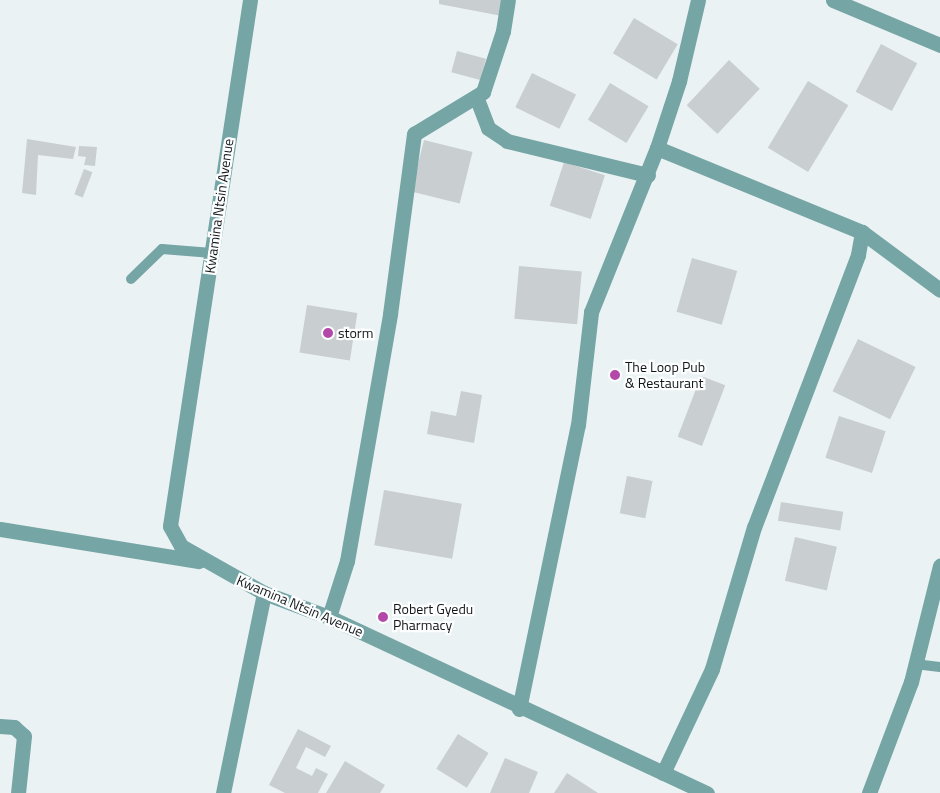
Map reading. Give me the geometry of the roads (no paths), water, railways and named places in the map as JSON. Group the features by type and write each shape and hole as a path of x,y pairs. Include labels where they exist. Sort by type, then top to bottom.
{"street":[{"name":"Kwamina Ntsin Avenue","path":"250,0 170,526 182,546 204,562 264,593 329,617 520,708 708,793"},
{"path":"329,617 350,542 390,314 414,134 426,124 477,99 483,92 503,31 508,0"},
{"path":"520,708 578,425 591,312 605,270 648,175 679,81 698,0"},
{"path":"833,0 940,45"},
{"path":"477,99 488,128 507,141 648,175"},
{"path":"657,148 862,232 940,290"},
{"path":"663,773 712,670 754,527 858,255 862,232"},
{"path":"0,529 204,562"},
{"path":"869,793 915,664 940,566"},
{"path":"223,793 264,593"},
{"path":"0,726 14,727 24,736 18,793"}],"lane":[{"path":"131,279 162,249 212,253"},
{"path":"915,664 940,667"}],"place":[{"name":"storm","path":"328,333"},
{"name":"The Loop Pub & Restaurant","path":"615,375"},
{"name":"Robert Gyedu Pharmacy","path":"383,617"}]}
